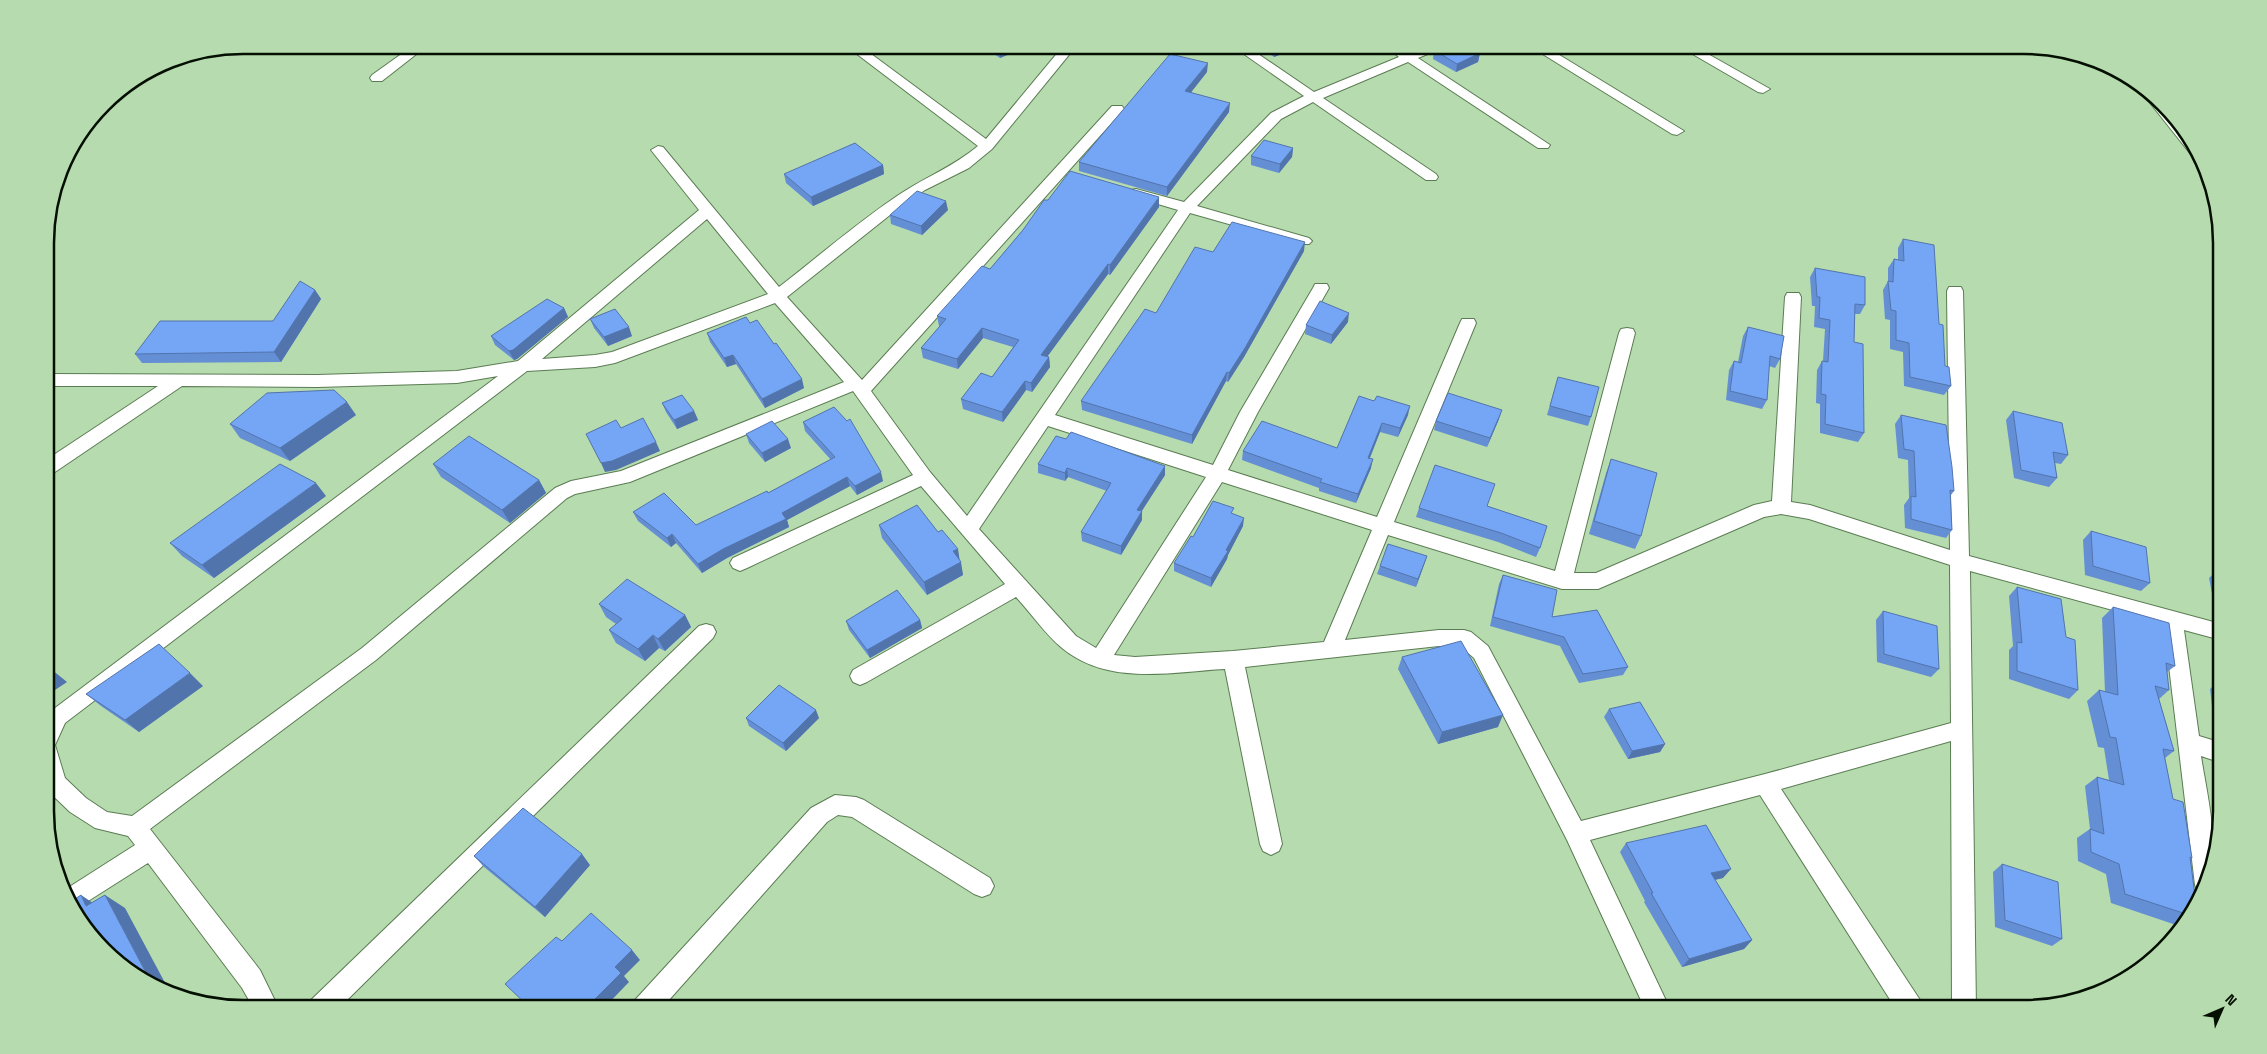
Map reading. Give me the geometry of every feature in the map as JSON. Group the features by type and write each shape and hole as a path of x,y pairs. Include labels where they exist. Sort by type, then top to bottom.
{"street":[{"path":"377,78 410,54"},
{"path":"863,54 987,146"},
{"path":"54,380 317,381 456,376 522,366 595,361 616,357 778,296 895,204 920,187 964,165 987,146 1064,54"},
{"path":"1251,54 1431,177"},
{"path":"1406,54 1543,145"},
{"path":"968,530 1186,208 1276,116 1313,97 1414,54"},
{"path":"1549,54 1677,131"},
{"path":"1699,54 1763,89"},
{"path":"135,827 369,654 561,493 571,488 624,477 858,387 1117,109"},
{"path":"658,150 778,296 858,387 924,477 968,530 1069,642 1099,661 1135,666 1233,660 1439,638 1464,638 1482,652 1575,833 1654,1000"},
{"path":"1060,172 1078,177"},
{"path":"1123,190 1304,241"},
{"path":"54,724 58,717 112,675 522,366 708,210"},
{"path":"1099,661 1217,474 1249,412 1322,288"},
{"path":"1955,291 1960,561 1964,1000"},
{"path":"1781,507 1793,297"},
{"path":"1331,649 1468,323"},
{"path":"1562,581 1627,333"},
{"path":"54,464 178,381"},
{"path":"1043,418 1562,581 1598,581 1761,510 1781,507 1810,512 1960,561 2213,630"},
{"path":"740,563 924,477"},
{"path":"860,676 1018,586"},
{"path":"2173,619 2205,867"},
{"path":"329,1000 706,632"},
{"path":"1233,660 1271,844"},
{"path":"1575,833 1765,784 1961,729"},
{"path":"2190,743 2213,750"},
{"path":"54,779 55,783 78,805 103,821 135,827 251,979 263,1000"},
{"path":"1765,784 1905,1000"},
{"path":"652,1000 819,815 835,805 856,807 982,886"},
{"path":"74,897 152,848"}],"building":[{"path":"1170,54 1208,63 1185,91 1230,103 1167,187 1079,162"},
{"path":"1441,54 1478,54 1457,64"},
{"path":"1264,140 1293,148 1280,164 1251,156"},
{"path":"855,143 883,165 811,197 784,174"},
{"path":"1070,171 1159,197 1041,355 1049,357 1031,383 1025,381 1002,412 961,399 981,373 992,377 1019,340 982,328 957,359 921,348 946,319 937,316 982,266 990,269 1023,230 1044,200 1048,200"},
{"path":"917,191 946,201 921,226 890,215"},
{"path":"1232,222 1305,242 1245,348 1229,373 1227,372 1192,435 1081,401 1145,309 1156,313 1195,247 1213,252"},
{"path":"1903,239 1934,245 1939,324 1943,325 1945,366 1949,367 1951,386 1910,377 1909,343 1896,340 1896,311 1891,310 1888,281 1893,282 1894,259 1904,261"},
{"path":"1815,268 1865,277 1865,305 1855,304 1854,342 1863,344 1864,433 1825,424 1826,395 1821,394 1822,361 1828,362 1830,320 1819,318 1820,297 1817,297"},
{"path":"300,281 315,290 274,352 135,354 160,321 273,321"},
{"path":"547,299 564,308 513,350 509,351 491,336"},
{"path":"1320,301 1349,313 1332,335 1306,325"},
{"path":"615,309 629,327 604,337 590,319"},
{"path":"746,317 750,323 757,320 802,379 762,399 733,355 724,358 707,333"},
{"path":"1748,327 1784,336 1780,359 1770,356 1767,400 1730,391 1734,361 1741,363"},
{"path":"1558,377 1599,387 1591,417 1550,406"},
{"path":"334,390 347,402 280,448 230,424 267,393"},
{"path":"1448,393 1502,410 1490,438 1436,421"},
{"path":"682,395 694,411 674,420 662,403"},
{"path":"1359,396 1374,401 1377,396 1410,406 1400,428 1382,423 1368,458 1373,459 1358,494 1320,482 1322,479 1243,451 1262,421 1337,448"},
{"path":"834,407 847,421 850,419 881,472 855,486 847,477 782,513 786,519 723,549 698,564 672,534 667,538 633,512 664,493 696,525 767,491 768,493 835,457 803,422"},
{"path":"2013,411 2062,423 2068,455 2053,452 2057,478 2021,470"},
{"path":"1901,415 1946,425 1954,491 1950,490 1952,530 1911,519 1911,496 1916,497 1914,451 1904,449"},
{"path":"643,418 656,442 612,461 601,463 586,434 616,420 621,428"},
{"path":"772,421 788,439 762,453 746,434"},
{"path":"1071,432 1165,466 1137,510 1142,511 1121,546 1081,532 1111,483 1067,468 1065,473 1038,464 1056,436 1066,439"},
{"path":"469,436 539,480 502,510 433,464"},
{"path":"1611,459 1657,473 1641,536 1594,521"},
{"path":"280,464 316,483 202,565 170,543"},
{"path":"1435,465 1495,484 1487,506 1547,526 1540,548 1501,533 1419,508"},
{"path":"1213,501 1234,508 1231,513 1244,518 1226,550 1228,551 1211,578 1174,563 1191,536 1193,537"},
{"path":"917,505 938,532 942,530 958,549 953,551 961,562 924,582 879,525"},
{"path":"2091,531 2146,547 2150,583 2093,566"},
{"path":"1388,544 1427,556 1418,579 1380,566"},
{"path":"1503,575 1557,590 1552,617 1597,610 1628,667 1583,674 1564,637 1493,617"},
{"path":"627,579 685,615 658,639 653,635 638,649 609,630 622,619 599,604"},
{"path":"2017,587 2061,599 2066,637 2075,640 2078,690 2017,671 2017,642 2022,643"},
{"path":"897,590 920,620 867,650 846,621"},
{"path":"2113,607 2169,623 2175,666 2166,663 2169,690 2155,686 2174,751 2163,749 2173,799 2183,802 2192,858 2190,857 2195,893 2183,913 2125,894 2119,864 2091,852 2090,829 2104,834 2097,777 2124,785 2116,738 2110,737 2099,690 2118,695"},
{"path":"1883,611 1937,626 1939,669 1884,654"},
{"path":"1461,641 1503,715 1442,732 1402,657"},
{"path":"159,644 190,673 125,720 86,694"},
{"path":"779,685 816,710 783,743 746,718"},
{"path":"1640,702 1665,744 1632,751 1609,709"},
{"path":"523,808 582,854 535,907 474,856"},
{"path":"1706,825 1731,869 1711,873 1752,940 1689,959 1651,893 1653,893 1626,843"},
{"path":"2002,864 2058,882 2062,939 2005,920"},
{"path":"81,895 86,906 105,895 147,974 109,945 93,926 75,899"},
{"path":"591,913 632,950 615,967 621,973 594,1000 522,1000 505,984 556,937 562,941"}]}
